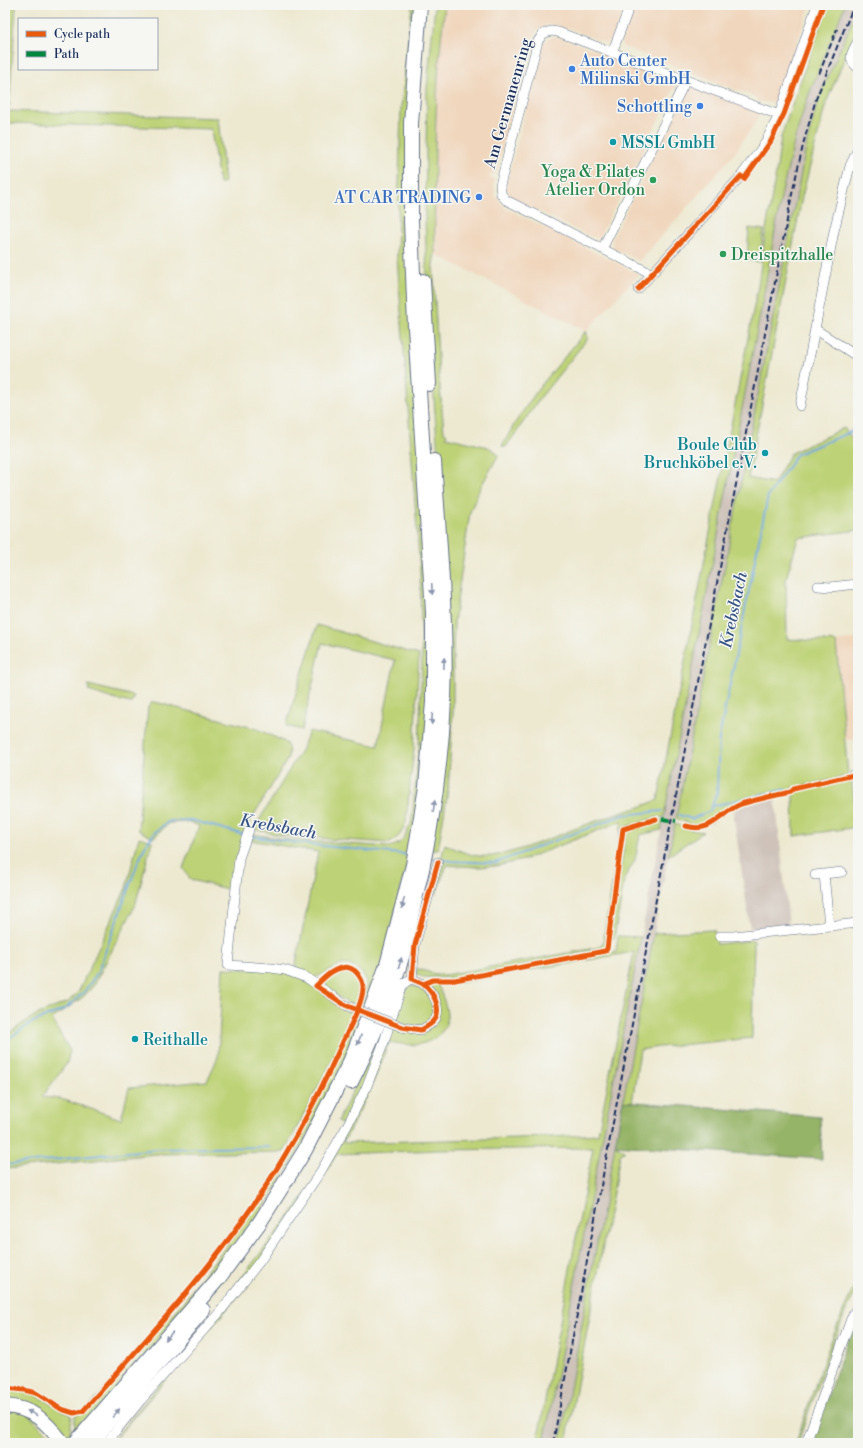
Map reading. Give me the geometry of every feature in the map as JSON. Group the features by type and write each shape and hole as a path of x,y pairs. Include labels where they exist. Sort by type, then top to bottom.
{"highway":[{"path":"420,5 411,123 411,221 415,327 431,572 433,660 431,736 422,844"},
{"path":"91,1443 224,1285 268,1226 313,1154 359,1066 382,1013 399,966 422,844 435,799 444,701 441,574 422,276 421,120 430,5"},
{"path":"75,1443 218,1278 260,1222 305,1150 350,1062 372,1009 418,866"},
{"path":"5,1406 25,1409 36,1415 63,1443"}],"street":[{"path":"612,53 630,5"},
{"path":"638,289 741,176 764,145 779,115 817,5"},
{"name":"Am Germanenring","path":"652,274 506,200 501,194 500,185 538,43 543,34 551,31 558,32 779,115"},
{"path":"858,41 850,57 852,62 858,68"},
{"path":"602,248 686,80"},
{"path":"800,406 845,185 850,166 858,149"},
{"path":"815,329 858,357"},
{"path":"818,586 830,587 858,584"},
{"path":"106,1443 141,1400 219,1313 260,1261 321,1171 348,1126 366,1088 384,1042 402,986 407,981 412,979 423,984 433,996 437,1009 436,1019 430,1025 421,1030 402,1027 345,1005 307,978 285,970 228,965 240,858 250,830"},
{"path":"412,979 415,945 438,862"},
{"path":"815,875 842,872"},
{"path":"824,874 829,926"},
{"path":"720,936 858,923"},
{"path":"806,1443 851,1319 858,1305"}],"shaded area":[{"path":"445,5 625,5 613,36 607,43 567,28 564,29 557,25 547,25 537,31 530,42 495,174 491,173 489,177 494,179 495,195 505,208 639,274 586,331 435,254 436,95"},
{"path":"635,5 731,5 745,9 747,5 810,5 780,93 777,98 770,103 757,101 755,97 624,47 622,45 622,39"},
{"path":"845,5 858,5 858,7 818,100 807,142 668,856 560,1443 544,1443 760,315 782,192 795,138 808,97"},
{"path":"557,36 670,78 676,85 598,238 591,237 514,199 510,196 506,187 543,44 549,38"},
{"path":"694,88 761,113 735,153 639,261 614,248 612,242 613,237 686,93"},
{"path":"858,638 858,739 845,740 836,642"},
{"path":"775,796 789,926 750,928 733,812 741,806"}],"green space":[{"path":"5,5 16,5 9,106 5,106"},
{"path":"412,5 416,5 409,83 428,574 427,735 412,843 385,953 366,1010 360,1007 365,997 367,983 363,974 355,968 342,965 335,967 317,977 312,977 295,968 318,852 250,840 253,834 283,839 389,847 398,844 404,838 411,824 419,749 422,657 420,571 397,257 401,107"},
{"path":"435,5 445,5 441,36 437,99 435,160 435,254 433,265 439,377 444,432 447,434 446,437 488,447 495,451 498,456 480,488 470,512 454,622 453,712 448,790 438,850 431,850 446,575 428,310 425,217 427,88"},
{"path":"827,5 845,5 808,97 795,138 782,192 760,315 664,817 655,818 622,828 606,948 459,978 424,977 417,975 415,968 431,973 445,975 596,948 603,943 622,821 523,860 496,866 478,867 447,865 436,894 432,893 445,844 473,855 492,856 504,854 528,847 585,825 658,800 758,286 781,137"},
{"path":"858,7 858,31 826,103 802,197 748,478 774,483 791,453 844,428 858,446 858,530 798,538 786,579 787,639 836,642 848,776 792,788 787,791 757,798 729,809 710,823 697,826 676,818 807,142 818,100"},
{"path":"8,111 218,118 225,182 219,184 211,129 7,123"},
{"path":"749,228 764,230 759,262 747,260"},
{"path":"586,331 588,338 540,398 506,447 502,446 515,423 539,388"},
{"path":"317,625 419,655 414,749 406,822 400,835 390,843 283,836 254,829 303,747 309,731 378,746 395,660 322,643 302,730 286,726"},
{"path":"88,685 134,696 131,703 113,699 89,691"},
{"path":"155,702 257,729 285,742 288,747 289,754 287,760 246,828 237,858 231,890 191,880 183,868 199,826 190,822 169,823 153,838 138,830 148,707 151,703"},
{"path":"851,778 858,827 794,836 793,791"},
{"path":"657,820 663,820 661,830 640,835 635,860 625,877 614,938 610,938 626,831 627,829"},
{"path":"675,824 688,829 703,832 668,856"},
{"path":"139,837 152,841 135,906 94,985 83,997 52,1019 70,1051 67,1063 42,1097 61,1099 121,1119 129,1088 207,1081 218,1057 223,968 270,970 296,975 354,1012 335,1055 284,1152 155,1154 5,1169 5,1036 34,1016 68,1002 79,991 126,888"},
{"path":"714,930 717,944 754,940 752,1038 640,1050 632,1103 623,1101 654,933"},
{"path":"618,936 641,937 544,1443 537,1443 593,1148 439,1150 337,1154 265,1264 111,1443 166,1376 323,1172 392,1026 413,1032 437,1020 429,986 432,982 456,982 616,951","holes":["634,952 598,1134 552,1137 343,1143 371,1088 389,1042 408,1045 425,1043 436,1037 444,1028 447,1020 447,1012 438,984 455,983"]},
{"path":"345,970 355,976 361,988 356,1006 346,1002 325,987 328,977 335,972"},
{"path":"411,985 425,991 432,999 434,1005 433,1017 423,1024 415,1026 394,1021 405,989"},
{"path":"358,1013 364,1016 354,1041 300,1149 256,1219 212,1276 74,1438 75,1415 84,1412 186,1298 244,1222 284,1162 316,1102"},
{"path":"383,1023 387,1025 364,1085 344,1125 338,1121 364,1068"},
{"path":"623,1101 820,1117 822,1159 615,1145"},
{"path":"615,1145 625,1151 620,1155 566,1443 560,1443"},
{"path":"858,1278 855,1293 845,1313 798,1443 796,1443 824,1359"},
{"path":"858,1314 858,1443 810,1443 855,1321"},
{"path":"5,1390 36,1395 72,1415 70,1434 67,1439 5,1400"},
{"path":"5,1408 25,1412 58,1443 5,1443"}],"waterway":[{"path":"5,40 8,5"},
{"name":"Krebsbach","path":"679,815 692,819 710,811 717,792 719,738 768,496 797,454 858,429"},
{"path":"712,806 786,789"},
{"name":"Krebsbach","path":"430,858 451,861 495,863 623,815 662,811"},
{"name":"Krebsbach","path":"5,1041 33,1022 65,1009 84,992 98,972 138,862 146,845 154,833 169,821 191,820 245,835"},
{"name":"Krebsbach","path":"249,836 305,844 410,855"},
{"path":"5,1165 157,1149 270,1147"}],"railway":[{"path":"553,1443 607,1154 792,194 804,141 816,99 854,5"},
{"path":"819,74 837,29"}],"marked path":[{"path":"662,819 676,821"}],"cycle path":[{"path":"744,179 771,141 784,114 823,5"},
{"path":"638,289 741,176"},
{"path":"686,826 695,828 710,825 727,812 741,804 790,792 793,789 858,774"},
{"path":"423,984 433,980 455,980 605,951 607,949 623,829 656,819"},
{"path":"5,1388 36,1393 61,1409 74,1413 83,1411 165,1318 224,1246 270,1180 296,1137 351,1026 354,1017 358,1008 361,1000 363,993 362,980 352,969 346,967 341,968 335,970 324,978 316,986 345,1005 402,1027 421,1030 435,1020 437,1004 433,995 423,984 412,979 415,945 438,862"}],"place":[{"name":"Auto Center Milinski GmbH","path":"572,69"},
{"name":"Schottling","path":"700,106"},
{"name":"MSSL GmbH","path":"613,142"},
{"name":"Yoga & Pilates Atelier Ordon","path":"653,180"},
{"name":"AT CAR TRADING","path":"479,197"},
{"name":"Dreispitzhalle","path":"723,254"},
{"name":"Boule Club Bruchköbel e.V.","path":"765,453"},
{"name":"Reithalle","path":"135,1039"}]}
